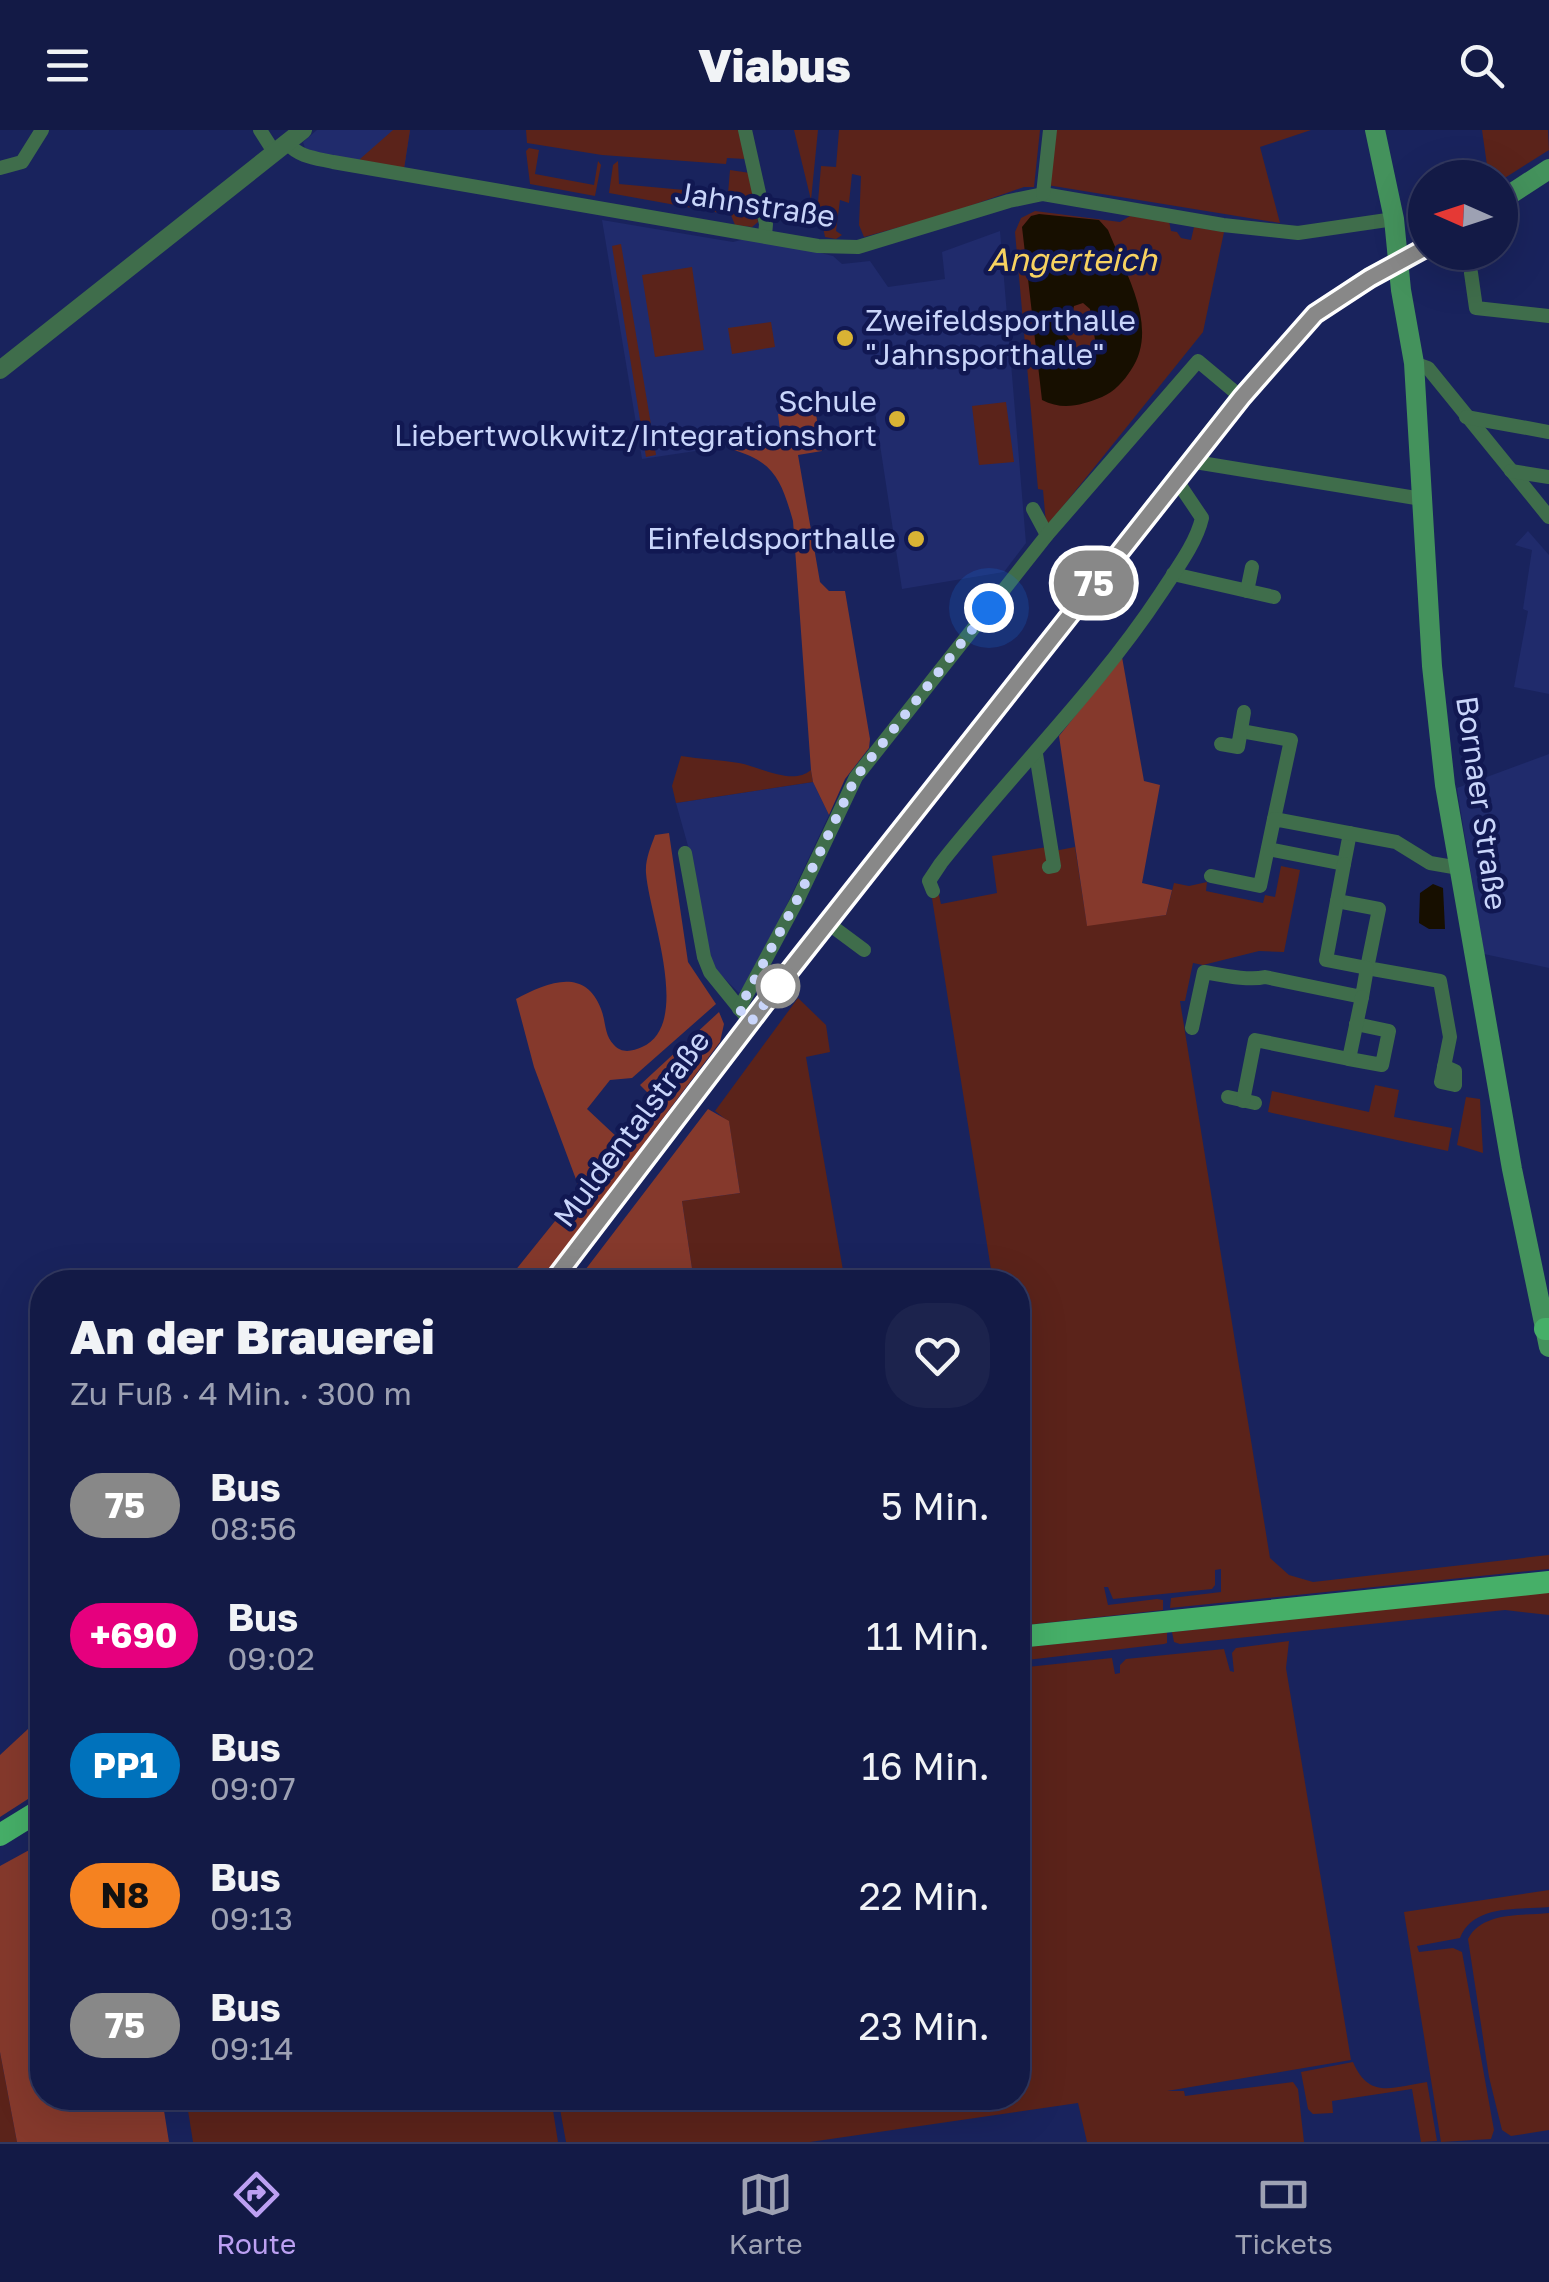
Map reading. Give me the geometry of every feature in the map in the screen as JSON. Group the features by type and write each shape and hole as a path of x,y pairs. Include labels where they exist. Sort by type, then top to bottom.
{"main road":[{"name":"Bornaer Straße","path":"1375,130 1394,220 1414,363 1435,696 1458,868 1512,1169 1548,1335"},
{"path":"1518,189 1549,169"},
{"name":"Muldentalstraße","path":"561,1270 745,1015 829,924 1242,397 1315,314 1408,257"},
{"path":"1030,1636 1549,1582"},
{"path":"0,1835 30,1816"}],"street":[{"path":"0,168 22,162 42,130"},
{"path":"260,130 281,147"},
{"path":"0,370 302,130"},
{"path":"745,130 766,224 765,236"},
{"path":"1043,194 1050,130"},
{"name":"Jahnstraße","path":"281,147 333,162 818,246 858,247 1043,194 1219,224 1298,233 1394,220"},
{"path":"1472,274 1476,308 1549,316"},
{"path":"685,853 704,958 710,972 745,1015 856,777 1047,535 1198,361 1242,397"},
{"path":"1414,363 1428,368 1549,516"},
{"path":"1466,416 1549,432"},
{"path":"931,886 958,841 1036,754 1173,574 1202,518 1182,469 1422,499"},
{"path":"1510,471 1549,477"},
{"path":"1033,509 1047,535"},
{"path":"1247,590 1252,567"},
{"path":"1173,574 1274,596"},
{"path":"1222,744 1238,747 1244,712"},
{"path":"1211,876 1260,886 1291,740 1241,730"},
{"path":"1036,754 1054,866 1050,867"},
{"path":"1274,819 1396,842 1430,863 1458,868"},
{"path":"1350,833 1326,960 1440,981 1450,1037 1444,1066"},
{"path":"1268,849 1344,864"},
{"path":"1338,901 1379,909 1349,1058"},
{"path":"829,924 864,950"},
{"path":"1192,1028 1204,972 1232,978 1265,977 1362,997"},
{"path":"1228,1097 1249,1102 1255,1040 1382,1065 1389,1031 1356,1024"}],"shaded area":[{"path":"317,130 410,130 404,169 333,159 305,148 303,142"},
{"path":"393,130 410,130 404,169 361,163 360,159"},
{"path":"526,130 739,130 746,159 727,158 726,164 602,155 527,143"},
{"path":"794,130 818,130 811,200"},
{"path":"839,130 1040,130 1034,187 864,237 859,225 861,176 852,174 849,203 840,200 836,231 842,235 836,239 825,237 818,202 821,166 836,167"},
{"path":"1053,130 1311,130 1260,147 1280,223 1047,185"},
{"path":"1482,130 1548,130 1549,150 1518,170 1518,160 1486,160"},
{"path":"539,150 535,174 594,185 598,161 601,165 595,196 530,184 526,151"},
{"path":"618,161 619,184 728,194 730,170 750,173 758,222 752,227 735,225 731,215 609,193 613,165"},
{"path":"1035,211 1120,222 1130,216 1169,221 1171,231 1191,240 1194,227 1224,232 1203,332 1056,515 1056,522 1046,524 1043,490 1038,489 1015,232 1021,218"},
{"path":"602,220 733,242 745,239 792,246 833,256 842,264 870,261 888,287 945,279 942,252 1000,231 1026,543 1004,572 902,589 873,399 779,414 782,438 642,459"},
{"path":"621,244 656,455 646,457 612,246"},
{"path":"692,267 704,350 655,357 642,275"},
{"path":"771,322 775,347 732,354 728,328"},
{"path":"1006,402 1014,462 979,465 972,406"},
{"path":"815,408 822,451 798,455 820,582 829,591 845,591 870,739 869,748 845,779 829,815 811,770 793,521 774,474 757,459 729,446 781,438 778,414"},
{"path":"1528,531 1549,555 1549,694 1514,687 1528,611 1523,609 1532,550 1515,545"},
{"path":"1122,657 1144,781 1160,785 1142,883 1172,890 1166,915 1087,926 1059,736"},
{"path":"1549,754 1549,968 1484,954 1457,788"},
{"path":"681,756 739,763 786,776 811,770 813,782 676,803 672,786"},
{"path":"813,782 829,815 757,968 739,993 712,966 676,803"},
{"path":"669,833 688,962 716,1004 632,1078 610,1080 587,1109 619,1139 650,1095 640,1085 719,1012 724,1024 720,1042 549,1270 516,1270 580,1190 534,1067 516,999 552,984 575,983 594,996 608,1037 617,1048 635,1050 657,1035 665,1016 666,993 646,868 655,835"},
{"path":"1047,847 1049,852 1075,847 1087,925 1166,915 1174,883 1189,886 1207,882 1206,891 1263,903 1265,895 1275,897 1281,866 1300,870 1284,952 1259,951 1203,965 1193,963 1185,1001 1180,1001 1270,1558 1289,1575 1313,1582 1549,1555 1549,1569 1170,1608 1171,1598 1221,1592 1221,1569 1215,1570 1212,1589 1113,1599 1108,1587 1104,1587 1108,1605 1157,1599 1163,1600 1163,1610 1030,1625 1030,1270 991,1270 931,892 938,891 941,904 997,893 992,856"},
{"path":"798,998 826,1025 830,1052 806,1057 843,1270 692,1270 682,1201 740,1193 729,1122 715,1111"},
{"path":"1375,1085 1399,1090 1394,1117 1452,1128 1448,1151 1268,1112 1272,1091 1369,1112"},
{"path":"1466,1097 1480,1099 1483,1153 1457,1145"},
{"path":"708,1109 729,1121 740,1193 682,1201 692,1270 585,1270"},
{"path":"1549,1592 1549,1615 1505,1610 1180,1644 1174,1642 1172,1632"},
{"path":"1167,1632 1164,1644 1030,1660 1030,1647"},
{"path":"1289,1641 1286,1668 1351,2060 1167,2091 1184,2091 1185,2096 1293,2082 1298,2089 1304,2142 1087,2142 1078,2103 1030,2110 1030,1667 1112,1658 1115,1674 1120,1673 1120,1665 1126,1659 1224,1649 1230,1671 1234,1672 1232,1653 1236,1648"},
{"path":"30,1727 30,1798 0,1817 0,1755"},
{"path":"30,1850 30,2110 164,2110 169,2142 17,2142 0,2052 0,1866"},
{"path":"1549,1890 1549,1907 1486,1914 1466,1927 1460,1938 1417,1946 1419,1952 1453,1948 1462,1952 1494,2130 1491,2139 1441,2142 1404,1912"},
{"path":"1549,1913 1549,2130 1511,2136 1502,2130 1489,2077 1468,1939 1474,1930 1493,1919"},
{"path":"0,2052 17,2142 0,2142"},
{"path":"1353,2062 1359,2074 1374,2086 1393,2088 1427,2082 1437,2141 1421,2142 1412,2089 1332,2101 1333,2113 1313,2114 1308,2109 1301,2072"},
{"path":"188,2110 553,2110 558,2142 193,2142"},
{"path":"560,2110 1030,2110 810,2142 566,2142"}],"water":[{"name":"Angerteich","path":"1031,216 1099,220 1108,230 1130,282 1141,318 1139,353 1122,382 1102,397 1072,406 1042,400 1022,227","holes":["1083,303 1090,309 1096,346 1080,355 1066,335 1074,306"]},
{"path":"1433,884 1443,888 1445,929 1429,929 1419,923 1420,893"}],"bus line":[{"name":"75","path":"562,1270 787,974 1242,397 1315,314 1408,257"}],"place":[{"name":"Zweifeldsporthalle \"Jahnsporthalle\"","path":"845,338"},
{"name":"Schule Liebertwolkwitz/Integrationshort","path":"897,419"},
{"name":"Einfeldsporthalle","path":"916,539"}],"route":[{"path":"778,986 787,974 751,1022 739,1009 856,777 989,608"}]}
